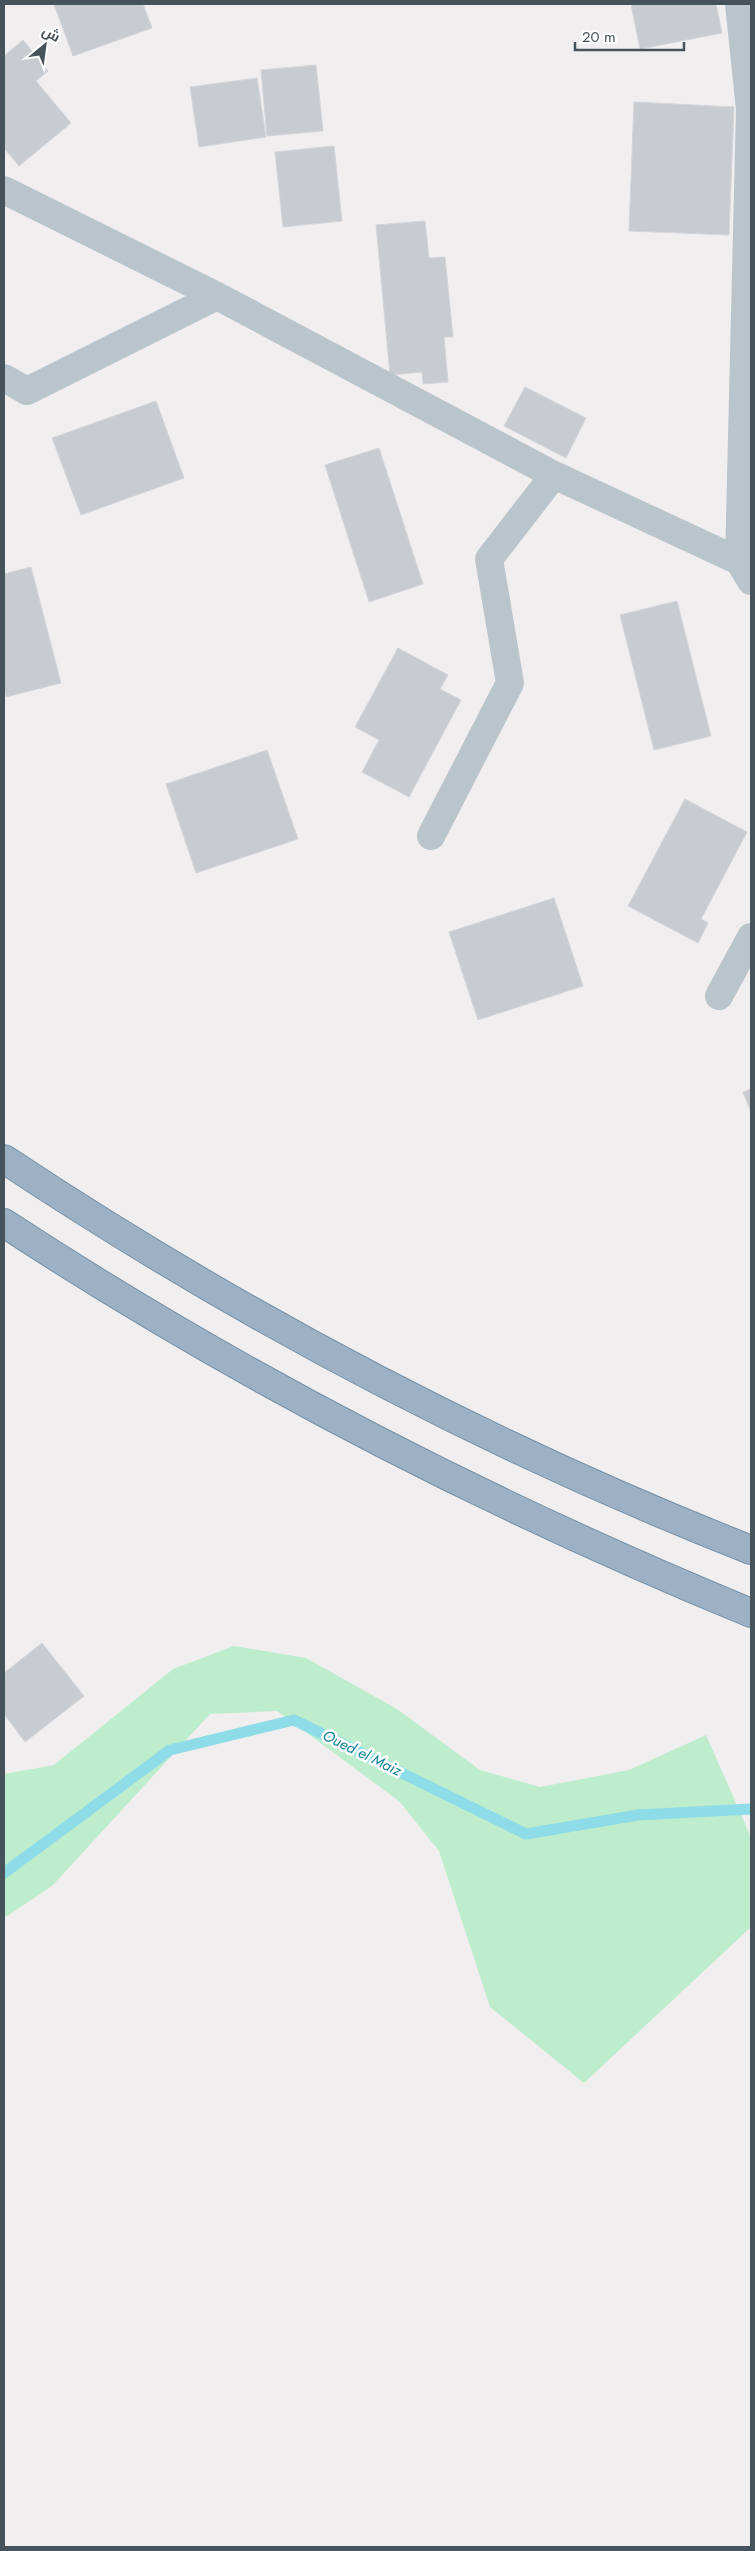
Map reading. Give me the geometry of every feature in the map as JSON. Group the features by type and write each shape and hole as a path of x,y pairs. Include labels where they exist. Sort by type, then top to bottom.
{"highway":[{"path":"4,1159 103,1225 292,1336 486,1435 686,1525 751,1550"},
{"path":"4,1222 73,1268 264,1380 460,1482 661,1575 751,1612"}],"street":[{"path":"4,190 217,296 554,475 745,571 750,109 739,4"},
{"path":"4,378 27,391 217,296"},
{"path":"431,836 510,683 489,559 554,475"},
{"path":"719,996 751,937"}],"green space":[{"path":"234,1646 306,1658 397,1709 480,1770 540,1787 629,1770 706,1735 751,1837 751,1927 584,2083 490,2007 439,1851 399,1801 277,1711 210,1714 52,1886 4,1918 4,1774 54,1765 173,1669"}],"building":[{"path":"54,4 143,4 152,28 73,56"},
{"path":"631,4 716,4 722,33 640,49"},
{"path":"23,40 48,71 36,81 71,123 19,166 4,148 4,56"},
{"path":"316,65 323,131 267,136 261,70"},
{"path":"257,78 266,137 199,147 190,87"},
{"path":"634,102 734,107 729,235 629,231"},
{"path":"334,146 342,221 283,227 275,152"},
{"path":"425,221 429,258 445,257 453,337 444,337 448,382 423,384 422,372 390,375 376,225"},
{"path":"525,387 586,418 566,458 504,426"},
{"path":"156,401 184,478 81,515 52,438"},
{"path":"379,448 423,584 369,602 325,465"},
{"path":"31,567 61,683 6,697 4,688 4,574"},
{"path":"677,601 711,736 654,750 620,615"},
{"path":"398,648 448,675 440,689 461,700 409,797 362,772 379,740 355,727"},
{"path":"267,750 298,839 196,873 166,784"},
{"path":"685,799 747,832 701,919 708,923 698,943 628,906"},
{"path":"554,898 583,986 478,1020 449,932"},
{"path":"751,1089 751,1112 743,1092"},
{"path":"42,1643 84,1696 25,1742 4,1714 4,1673"}],"waterway":[{"name":"Oued el Maiz","path":"4,1873 170,1750 294,1720 526,1834 638,1815 751,1809"}]}
